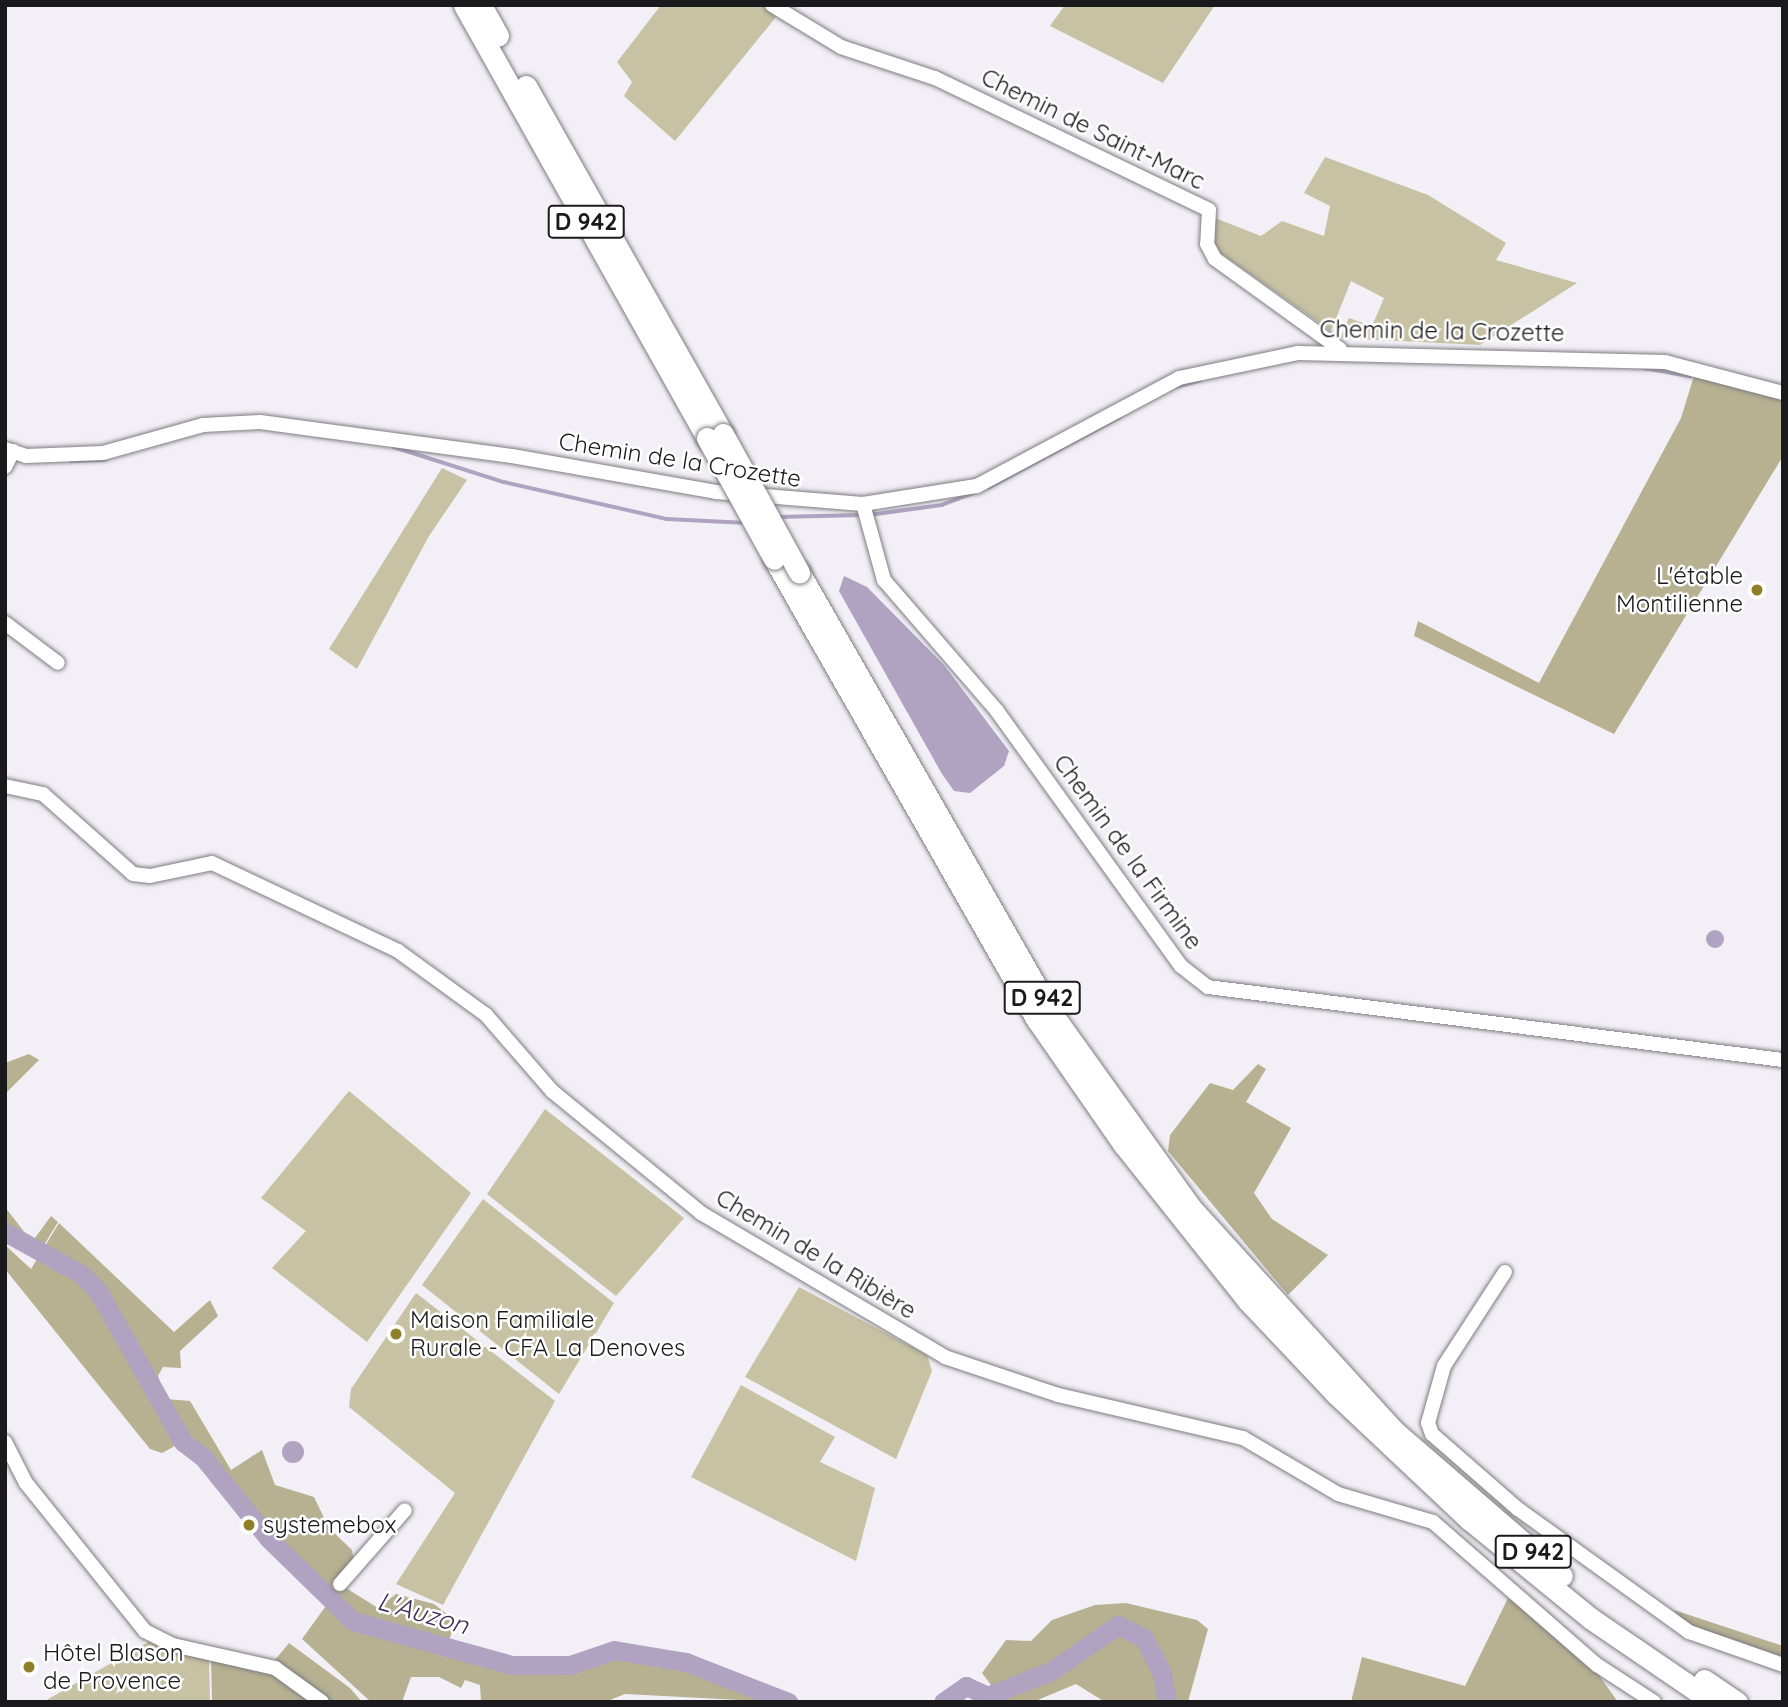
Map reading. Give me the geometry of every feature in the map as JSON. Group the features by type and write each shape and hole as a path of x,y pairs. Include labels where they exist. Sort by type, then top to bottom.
{"highway":[{"name":"D 942","path":"463,5 489,35 715,436 799,572 1050,1011 1192,1209 1346,1382 1465,1496 1598,1606 1737,1702"},
{"name":"D 942","path":"483,5 489,35"},
{"name":"D 942","path":"715,436 774,559 1037,1020 1117,1136 1231,1281 1335,1393 1470,1520 1590,1618 1713,1702"}],"street":[{"name":"Chemin de Saint-Marc","path":"772,5 841,47 935,78 1209,210 1207,244 1215,259 1340,349"},
{"name":"Chemin de la Crozette","path":"9,450 103,453 204,425 260,422 512,456 716,492 863,504 977,486 1179,378 1340,349 1665,362 1783,393"},
{"path":"5,467 9,450"},
{"name":"Chemin de la Firmine","path":"863,504 884,580 973,678 1181,966 1208,987 1783,1060"},
{"path":"5,623 58,663"},
{"name":"Chemin de la Ribière","path":"5,786 43,794 133,874 150,876 212,863 398,951 486,1015 552,1091 701,1213 945,1357 1058,1395 1243,1438 1338,1494 1433,1522 1597,1665 1654,1702"},
{"path":"1505,1272 1444,1366 1428,1423 1432,1434 1518,1509 1689,1632 1783,1665"},
{"path":"5,1441 26,1483 145,1631 173,1645 275,1668 322,1702"},
{"path":"340,1584 405,1510"}],"shaded area":[{"path":"661,5 762,5 776,17 675,141 624,96 632,82 617,62"},
{"path":"1065,5 1215,5 1163,83 1050,26"},
{"path":"1325,157 1428,195 1506,243 1496,260 1577,283 1480,345 1340,338 1349,318 1372,326 1384,298 1351,281 1331,331 1209,245 1215,218 1261,236 1282,221 1324,236 1330,206 1304,193"},
{"path":"1694,376 1783,398 1783,456 1614,734 1414,636 1418,621 1539,683 1681,418"},
{"path":"442,468 467,480 429,536 357,669 329,649"},
{"path":"844,576 867,587 944,665 1009,751 1004,766 970,793 954,791 942,774 839,591"},
{"path":"1715,930 1721,933 1724,939 1721,945 1715,948 1709,945 1706,939 1709,933"},
{"path":"29,1054 39,1060 5,1094 5,1063"},
{"path":"1258,1064 1266,1069 1246,1102 1291,1128 1254,1193 1272,1219 1328,1255 1288,1295 1168,1151 1170,1135 1210,1083 1233,1090"},
{"path":"349,1091 471,1193 367,1342 272,1268 306,1231 261,1198"},
{"path":"545,1109 684,1218 616,1296 487,1194"},
{"path":"483,1199 614,1303 559,1394 422,1285"},
{"path":"5,1207 32,1242 51,1216 58,1222 41,1250 5,1230"},
{"path":"59,1223 174,1332 210,1300 218,1316 180,1351 181,1368 163,1367 158,1376 166,1399 190,1401 231,1470 262,1450 275,1485 314,1497 329,1528 352,1550 355,1568 346,1588 378,1608 396,1594 434,1604 456,1621 445,1651 511,1671 570,1670 614,1655 685,1668 778,1702 625,1694 605,1702 481,1702 480,1685 465,1680 461,1688 439,1677 411,1677 402,1702 371,1702 302,1639 328,1603 271,1547 205,1459 182,1442 162,1453 150,1449 5,1269 5,1245 31,1269"},
{"path":"799,1287 927,1355 932,1371 896,1459 745,1377"},
{"path":"416,1293 555,1401 443,1605 396,1584 455,1493 349,1407 351,1389"},
{"path":"741,1385 835,1437 820,1462 875,1488 856,1561 691,1477"},
{"path":"293,1441 301,1444 304,1452 301,1460 293,1463 285,1460 282,1452 285,1444"},
{"path":"1508,1598 1591,1664 1618,1702 1351,1702 1362,1657 1465,1686"},
{"path":"1126,1603 1197,1620 1208,1629 1188,1702 1105,1702 1076,1684 1033,1702 968,1702 994,1689 982,1673 1006,1640 1031,1641 1052,1620 1095,1605"},
{"path":"1674,1610 1783,1646 1783,1660 1688,1627"},
{"path":"150,1641 209,1658 210,1702 43,1702"},
{"path":"289,1643 350,1688 362,1702 332,1702 275,1660"},
{"path":"211,1658 282,1678 312,1702 212,1702"}],"waterway":[{"path":"1644,368 1690,376"},
{"path":"1176,387 1199,381"},
{"path":"988,488 1120,417"},
{"path":"394,447 504,482 667,519 747,523"},
{"path":"71,461 105,460"},
{"path":"869,515 942,505 974,493"},
{"path":"778,517 862,515"},
{"name":"L'Auzon","path":"5,1232 81,1274 98,1291 183,1442 203,1457 269,1539 353,1621 512,1665 570,1665 614,1650 686,1662 788,1702"},
{"name":"L'Auzon","path":"943,1702 966,1686 987,1696 1051,1671 1118,1625 1144,1638 1162,1673 1167,1702"}],"place":[{"name":"L'étable Montilienne","path":"1757,590"},
{"name":"Maison Familiale Rurale - CFA La Denoves","path":"396,1334"},
{"name":"systemebox","path":"249,1525"},
{"name":"Hôtel Blason de Provence","path":"29,1667"}]}
